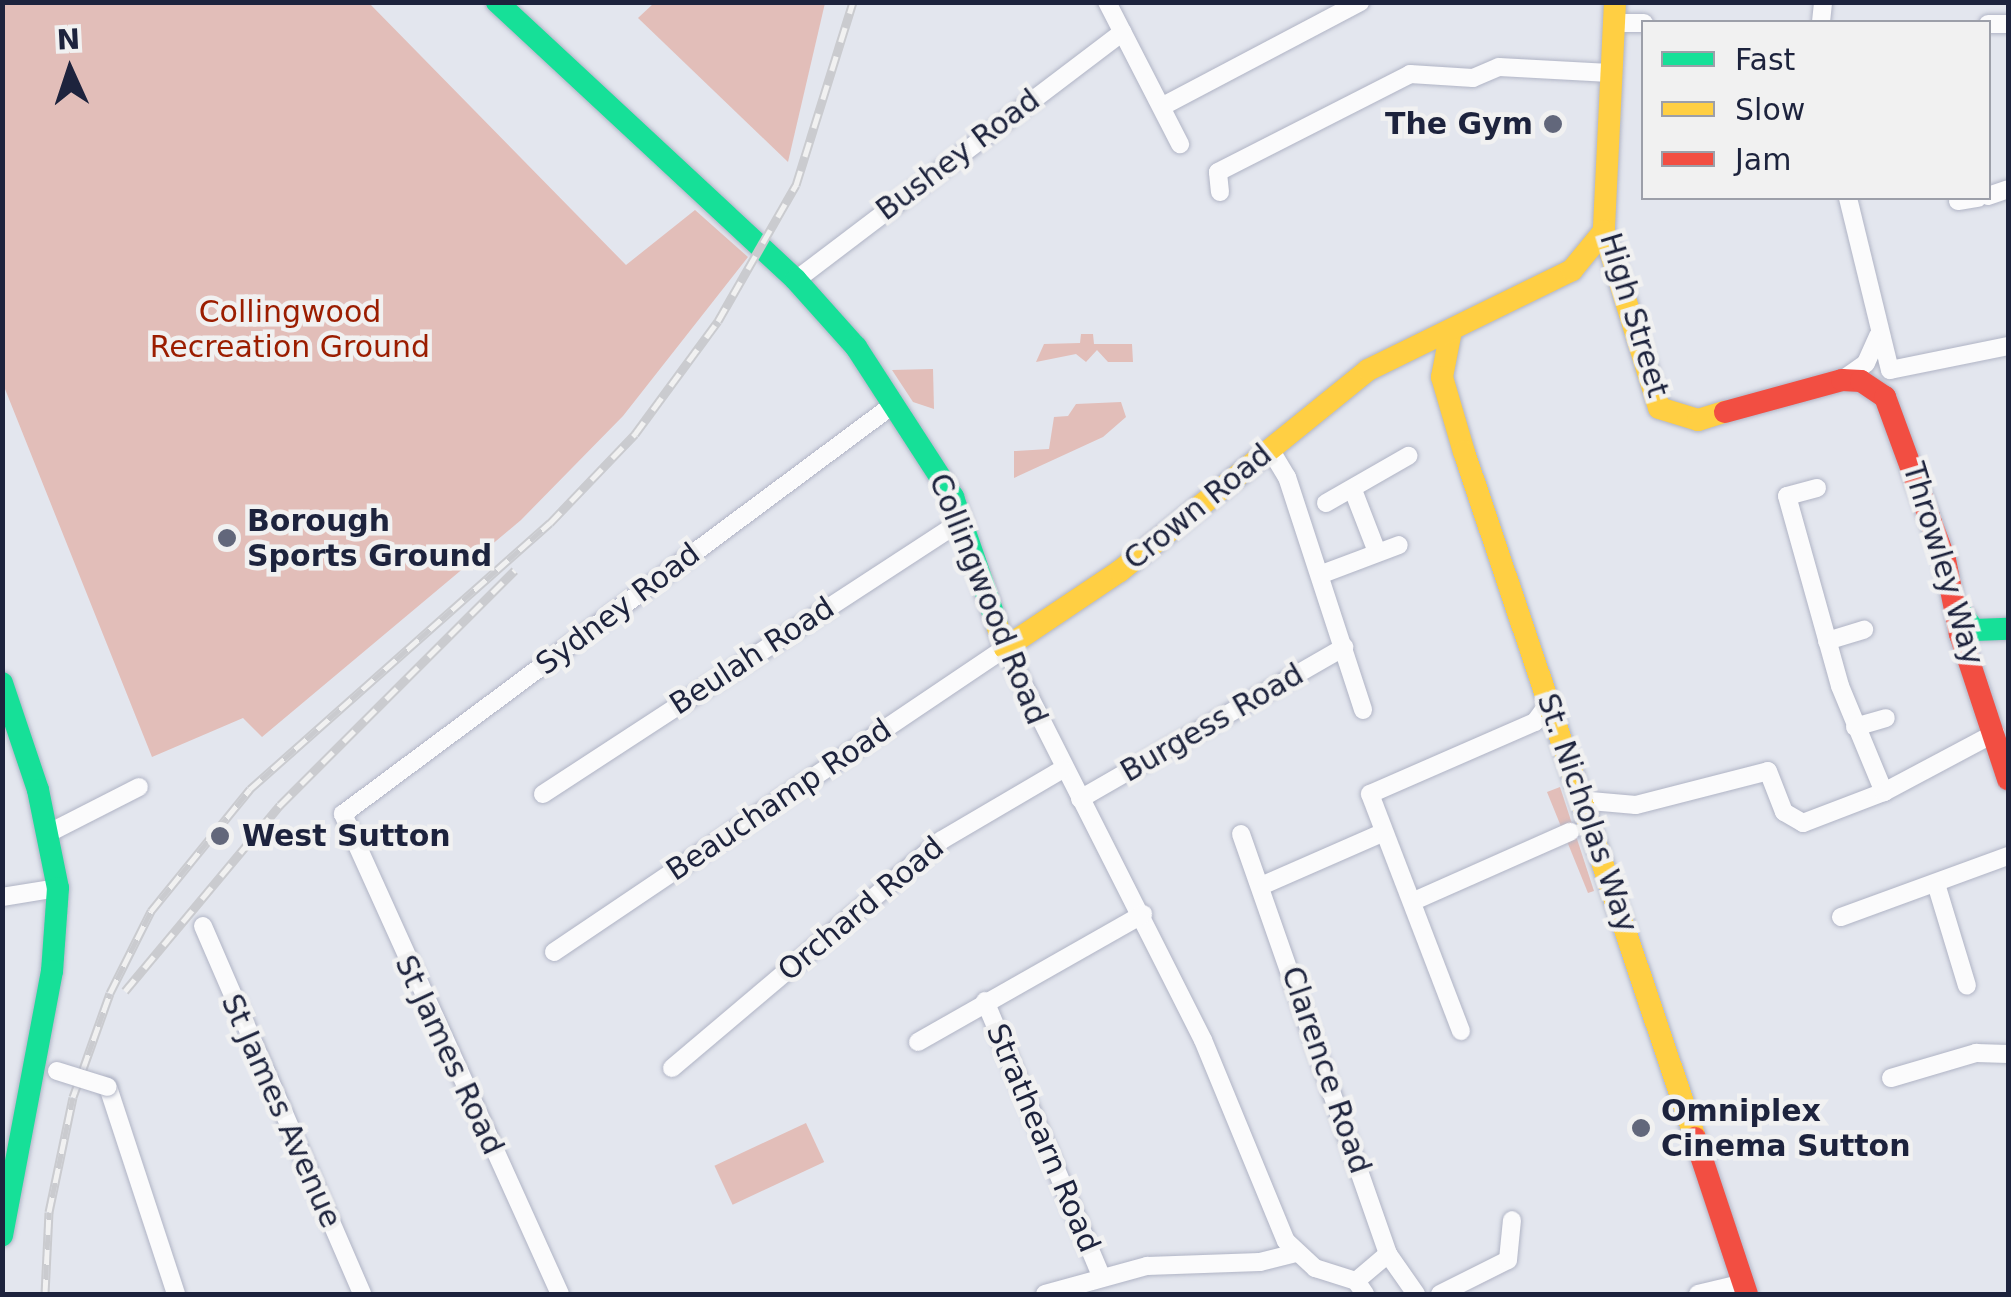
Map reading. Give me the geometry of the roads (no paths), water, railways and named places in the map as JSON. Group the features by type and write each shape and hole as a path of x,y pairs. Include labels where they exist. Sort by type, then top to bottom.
{"main road":[{"name":"Collingwood Road","path":"497,2 796,280 894,404 962,520 1005,648"},
{"name":"High Street","path":"1614,13 1604,231 1660,408 1698,420 1842,380"},
{"name":"Crown Road","path":"1005,648 1109,580 1270,448 1386,360 1572,270 1604,231"},
{"path":"1572,270 1613,275 1623,294"},
{"name":"St. Nicholas Way","path":"1451,331 1442,377 1579,800 1746,1289"},
{"path":"1386,360 1417,353 1442,377"},
{"name":"Throwley Way","path":"1842,380 1875,386 1891,408 2008,779"},
{"path":"1956,606 1974,630 2008,629"},
{"path":"1977,674 2008,640"},
{"path":"2,684 14,752 50,833 58,888 46,1069 2,1235"}],"street":[{"path":"1107,2 1180,144"},
{"path":"1163,106 1360,2"},
{"path":"1614,13 1641,22"},
{"name":"Bushey Road","path":"796,280 1123,32"},
{"path":"1220,192 1218,172 1410,74 1473,78 1499,66 1610,72"},
{"path":"1848,200 1878,336 1896,371 2008,346"},
{"path":"1958,201 1965,200"},
{"path":"1842,380 1866,363 1878,336"},
{"name":"Sydney Road","path":"343,814 894,404"},
{"path":"1270,448 1322,574 1363,710"},
{"path":"1326,504 1408,456"},
{"path":"1817,488 1787,496 1855,727 1884,792"},
{"path":"1354,490 1377,552"},
{"name":"Beulah Road","path":"543,794 962,520"},
{"path":"1322,574 1399,545"},
{"path":"1827,641 1864,630"},
{"name":"Burgess Road","path":"1080,799 1344,647"},
{"name":"Collingwood Road","path":"1005,648 1063,769 1143,914 1295,1253"},
{"name":"Beauchamp Road","path":"554,952 1005,648"},
{"path":"1461,1031 1414,901 1384,832 1374,790 1534,722 1548,704"},
{"path":"1855,727 1886,718"},
{"path":"1579,800 1623,806 1772,772 1794,822 1884,792 1995,733"},
{"name":"Orchard Road","path":"672,1068 942,840 1063,769"},
{"path":"50,833 139,787"},
{"name":"St James Road","path":"343,814 560,1294"},
{"path":"1261,886 1384,832"},
{"path":"1414,901 1570,832"},
{"name":"Clarence Road","path":"1241,834 1388,1254 1416,1294"},
{"path":"1841,918 2004,865"},
{"path":"1938,887 1967,986"},
{"path":"2,898 58,888"},
{"path":"918,1042 1143,914"},
{"name":"St James Avenue","path":"202,926 362,1294"},
{"name":"Strathearn Road","path":"985,1002 1101,1276"},
{"path":"1890,1078 1976,1053 2008,1054"},
{"path":"46,1069 108,1086 176,1294"},
{"path":"1440,1294 1508,1260 1512,1220"},
{"path":"1045,1294 1101,1276 1295,1253 1361,1288 1388,1254"},
{"path":"1698,1294 1746,1289"}],"railway":[{"path":"45,1294 49,1212 73,1097 110,993 151,911 250,789 550,523 635,434 718,321 796,185 853,2"},
{"path":"125,991 280,805 515,570"}],"place":[{"name":"The Gym","path":"1553,124"},
{"name":"Borough Sports Ground","path":"227,538"},
{"name":"West Sutton","path":"220,836"},
{"name":"Omniplex Cinema Sutton","path":"1641,1128"}],"park label":[{"name":"Collingwood Recreation Ground","path":"290,329"}]}
